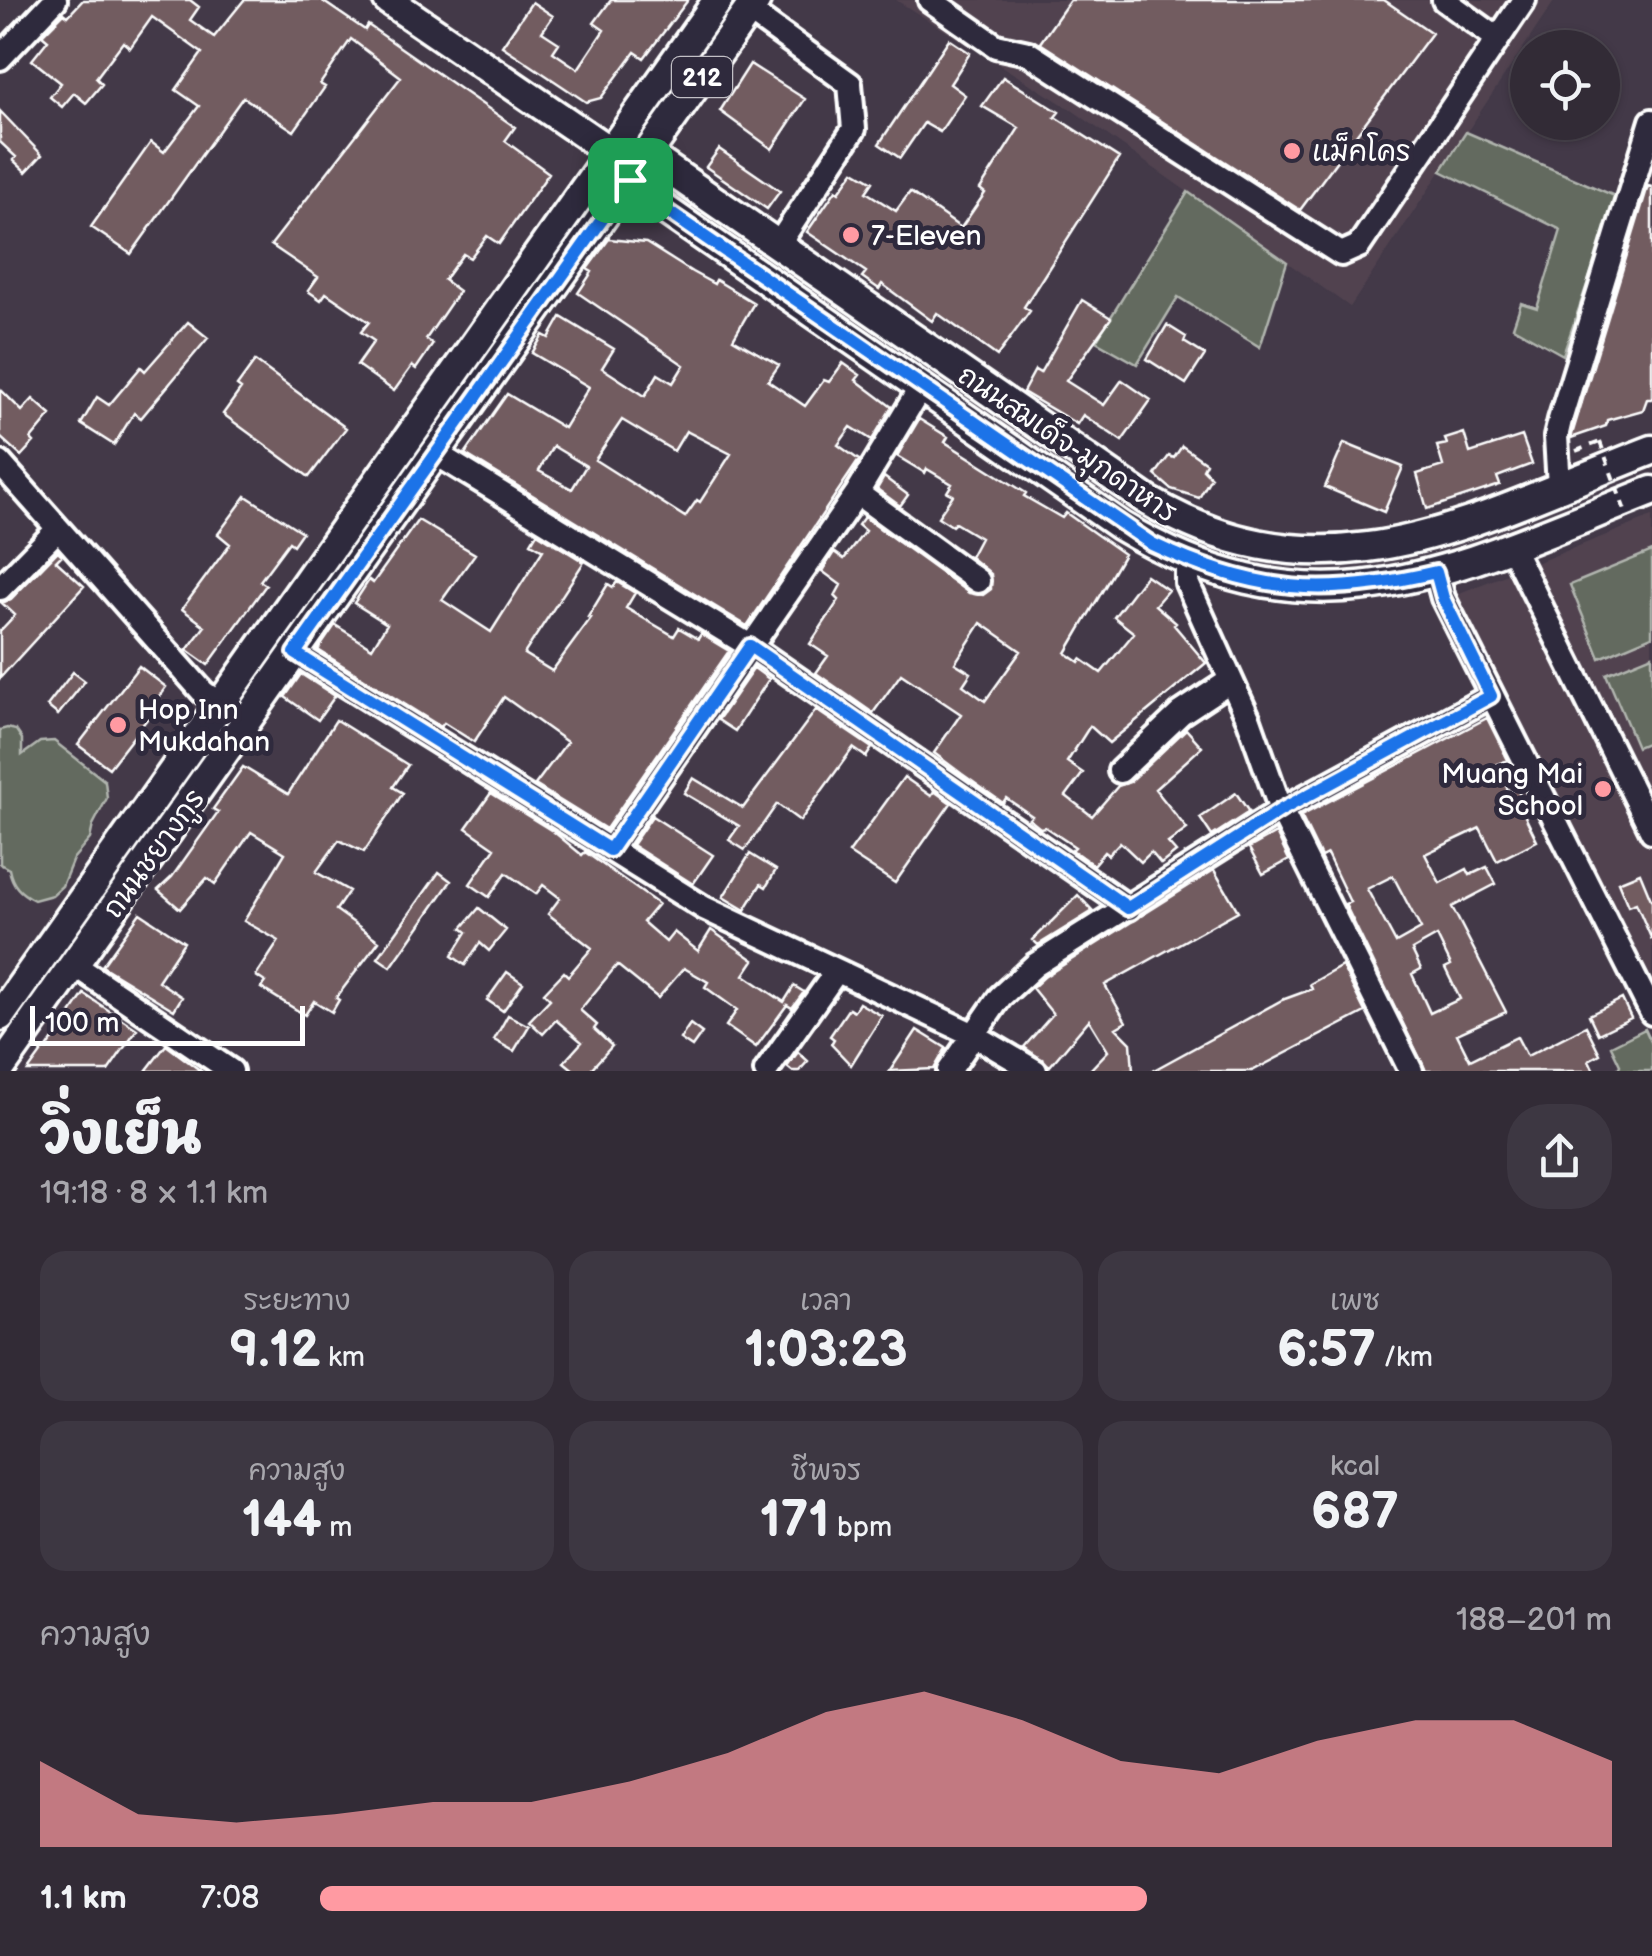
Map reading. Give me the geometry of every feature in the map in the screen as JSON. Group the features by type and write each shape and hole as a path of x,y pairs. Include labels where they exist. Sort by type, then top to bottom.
{"main road":[{"path":"388,0 609,151 648,155"},
{"name":"ถนนชยางกูร","path":"0,1016 718,0"},
{"name":"ถนนชยางกูร","path":"0,1069 752,5"},
{"name":"ถนนสมเด็จ-มุกดาหาร","path":"609,151 651,200 1121,526 1187,560 1275,586 1352,588 1436,572 1652,492"},
{"name":"ถนนสมเด็จ-มุกดาหาร","path":"648,155 1147,500 1171,515 1228,538 1323,553 1382,547 1436,535 1652,450"}],"street":[{"path":"0,58 55,0"},
{"path":"930,0 996,46 1028,53 1341,254 1358,246 1524,0"},
{"path":"1444,0 1498,39"},
{"path":"752,5 850,84 854,129 778,245"},
{"path":"1559,486 1556,438 1560,420 1652,121"},
{"path":"610,850 857,493 921,387"},
{"path":"435,454 750,646 1128,908"},
{"path":"0,464 202,692 219,704"},
{"path":"857,493 978,581"},
{"path":"0,588 58,529"},
{"path":"1511,546 1642,787 1652,831"},
{"path":"1187,560 1186,583 1249,720 1281,810 1410,1071"},
{"path":"1436,572 1443,598 1652,1013"},
{"path":"295,653 704,908 974,1036 1035,1071"},
{"path":"1120,770 1181,713 1231,680"},
{"path":"949,1071 1000,997 1026,972 1281,810 1491,696"},
{"path":"73,964 231,1071"},
{"path":"766,1071 836,972"}],"path":[{"path":"1572,452 1600,442 1628,519"}],"shaded area":[{"name":"แม็คโคร","path":"896,0 1555,0 1535,30 1510,30 1510,67 1350,307 1072,110"},
{"path":"1466,132 1617,197 1563,355 1513,327 1521,303 1537,308 1561,230 1441,171"},
{"path":"1188,192 1287,262 1260,347 1178,297 1137,364 1096,341"},
{"name":"Muang Mai School","path":"1652,517 1652,984 1457,594"},
{"path":"1652,551 1652,636 1600,658 1570,585"},
{"path":"1652,655 1652,741 1637,747 1606,674"},
{"path":"0,730 16,730 22,739 22,755 40,742 54,741 105,781 107,798 90,839 73,859 62,886 52,895 34,900 17,888 9,869 0,864"},
{"path":"1645,1029 1652,1044 1652,1071 1617,1071 1620,1065 1611,1046"}],"building":[{"path":"83,0 190,0 199,7 190,20 214,37 244,0 321,0 365,30 368,25 515,127 505,141 549,173 499,244 487,236 470,258 463,254 444,280 459,291 426,339 433,344 394,391 357,365 374,341 361,332 369,322 326,293 321,300 308,291 318,277 271,245 401,77 351,39 320,84 325,87 294,131 243,97 131,254 91,227 151,142 164,152 199,106 176,90 202,53 152,17 130,48 123,42 96,78 102,84 86,103 74,93 62,107 50,97 61,83 32,60 48,40 42,35"},
{"path":"611,0 688,0 644,58 635,52 601,98 586,102 502,46 532,2 553,16 542,32 559,43 553,52 578,69 604,30 594,23"},
{"path":"1070,0 1384,0 1432,33 1300,210 1040,43"},
{"path":"949,39 970,53 950,84 965,95 940,132 924,123 900,158 879,144"},
{"path":"750,64 805,99 772,149 720,111"},
{"path":"1003,77 1059,112 1055,117 1119,158 1024,307 1030,311 997,356 937,313 932,321 882,284 879,289 862,277 866,272 807,232 854,171 873,182 866,192 896,211 910,192 961,228 985,193 980,189 1019,128 982,106"},
{"path":"0,111 42,155 26,172 0,142"},
{"path":"719,149 780,191 767,209 706,167"},
{"path":"1648,186 1652,187 1652,399 1647,399 1643,410 1607,420 1606,426 1571,438"},
{"path":"609,239 646,243 692,272 714,284 716,280 754,303 733,339 779,365 768,381 805,406 843,363 860,375 856,380 892,407 872,440 851,427 838,445 859,460 747,626 465,454 507,394 564,428 589,387 532,353 543,335 549,338 561,317 614,349 602,368 645,396 658,374 673,383 684,365 578,293 592,272 587,269","holes":["622,420 674,451 686,431 731,454 700,502 697,500 685,517 595,460","553,446 586,466 572,489 539,471"]},
{"path":"1082,300 1111,318 1066,381 1104,405 1122,380 1151,400 1122,441 1083,415 1077,424 1023,392 1035,370 1040,373"},
{"path":"188,322 208,338 141,418 134,413 114,445 81,424 97,397 109,405 141,367 145,371"},
{"path":"1167,325 1205,355 1186,384 1147,359"},
{"path":"255,361 346,428 309,477 223,414"},
{"path":"0,389 22,411 33,399 51,415 21,456 0,437"},
{"path":"919,419 948,437 945,442 1026,493 1024,496 1062,518 1066,513 1124,554 1066,653 1101,673 1134,633 1114,617 1146,575 1168,590 1155,605 1176,623 1206,663 1109,743 1090,726 1067,762 1083,773 1066,796 1092,816 1118,786 1130,782 1186,729 1202,747 1155,789 1187,829 1168,843 1176,852 1161,864 1151,852 1141,862 1120,842 1093,865 1072,850 1075,847 1045,827 1040,828 1029,819 1032,816 1006,798 1003,803 962,774 934,753 961,714 901,674 873,713 816,673 828,656 810,644 839,600 835,596 841,585 822,571 834,552 844,559 865,531 858,525 864,517 969,593 983,595 991,589 991,574 970,557 980,538 938,517 953,495 947,492 952,484 897,456","holes":["981,623 1021,651 985,701 963,685 971,673 955,663"]},
{"path":"1464,433 1470,453 1522,436 1532,464 1497,477 1500,485 1427,509 1417,474 1443,466 1437,446"},
{"path":"1344,443 1403,467 1384,512 1325,487"},
{"path":"1182,446 1206,463 1203,469 1211,477 1199,498 1171,489 1155,475"},
{"path":"884,477 908,495 900,506 877,489"},
{"path":"246,496 302,532 293,545 289,542 260,581 266,585 208,665 187,650 205,626 182,609 230,544 218,534"},
{"path":"418,520 475,554 442,600 491,632 543,550 531,543 537,533 584,562 524,654 552,671 591,618 588,617 608,584 613,587 617,582 635,593 626,608 674,636 679,628 698,639 701,634 729,651 606,829 535,785 567,742 504,697 474,742 444,723 441,727 318,650 335,625 372,648 387,624 354,603"},
{"path":"58,551 62,555 56,561 84,586 0,678 0,631 15,615 2,603 11,599"},
{"name":"Hop Inn Mukdahan","path":"139,666 166,687 154,703 158,705 109,768 78,745"},
{"path":"754,668 769,679 735,731 718,720"},
{"path":"73,672 85,681 58,715 47,706"},
{"path":"301,674 335,696 318,720 285,697"},
{"path":"816,710 872,748 866,757 853,748 800,821 777,804 745,850 729,840 739,826 684,793 693,778 743,808"},
{"path":"1487,718 1508,760 1496,765 1509,792 1517,789 1525,806 1521,808 1537,841 1497,861 1480,828 1425,854 1440,883 1467,869 1470,875 1487,867 1496,884 1452,907 1506,1012 1457,1034 1470,1060 1517,1037 1527,1056 1586,1026 1600,1054 1589,1060 1594,1071 1426,1071 1345,904 1350,902 1327,854 1321,857 1301,816","holes":["1393,876 1421,929 1396,943 1367,889","1437,936 1451,965 1445,968 1460,999 1430,1013 1412,974 1421,969 1412,950"]},
{"path":"336,720 408,765 393,787 403,793 364,852 339,840 316,872 349,891 336,910 379,941 336,998 339,1000 332,1012 314,1001 305,1015 261,988 265,982 256,976 279,941 244,921 285,853 251,832 215,884 207,878 180,909 158,890 172,877 218,812 213,809 243,767 288,794"},
{"path":"904,777 931,796 934,791 951,803 895,883 849,853"},
{"path":"491,793 658,904 643,922 666,942 674,932 698,951 711,930 754,960 744,975 784,1002 794,986 804,992 792,1008 787,1005 756,1047 726,1026 737,1010 705,987 708,982 684,968 658,998 617,965 580,1010 612,1046 589,1071 575,1071 564,1062 582,1042 556,1020 543,1034 529,1021 550,999 544,993 564,972 568,976 592,948 548,914 560,898 543,885 536,894 506,873 489,897 470,884 495,848 466,828"},
{"path":"1236,793 1249,812 1212,836 1200,818"},
{"path":"652,816 713,855 693,884 632,845"},
{"path":"1276,833 1289,860 1263,874 1249,848"},
{"path":"750,854 776,870 766,887 761,884 745,910 723,897"},
{"path":"1214,870 1238,911 1105,985 1126,1022 1116,1028 1131,1043 1133,1071 1089,1071 1108,1051 1089,1020 1050,1066 1024,1047 1053,1014 1032,988"},
{"path":"439,872 451,881 391,967 378,958"},
{"path":"1640,873 1652,902 1652,940 1636,903 1628,906 1618,882"},
{"path":"1078,895 1093,911 1038,945 1033,940"},
{"path":"479,908 506,930 489,951 480,943 465,965 452,956 467,932 462,928"},
{"path":"140,913 184,942 158,981 182,997 174,1010 102,966"},
{"path":"1342,966 1365,1012 1252,1071 1152,1071 1282,1000 1312,989 1310,984"},
{"path":"507,972 523,983 503,1011 487,1000"},
{"path":"84,994 137,1029 108,1071 28,1071 46,1050"},
{"path":"1622,999 1631,1018 1598,1034 1589,1015"},
{"path":"859,1003 882,1016 851,1065 831,1044 834,1039 830,1036 849,1008 854,1011"},
{"path":"508,1015 529,1026 514,1051 494,1040"},
{"path":"690,1024 702,1033 692,1047 680,1039"},
{"path":"917,1030 946,1048 934,1069 890,1071"},
{"path":"166,1045 201,1071 146,1071"},
{"path":"798,1052 808,1061 799,1071 792,1071 787,1067"}],"place":[{"name":"แม็คโคร","path":"1292,151"},
{"name":"7-Eleven","path":"851,235"},
{"name":"Hop Inn Mukdahan","path":"118,725"},
{"name":"Muang Mai School","path":"1603,789"}],"route":[{"path":"630,180 651,200 1152,544 1232,576 1275,586 1352,588 1436,572 1443,598 1491,696 1281,810 1128,908 750,646 610,850 295,653 630,180"}]}
